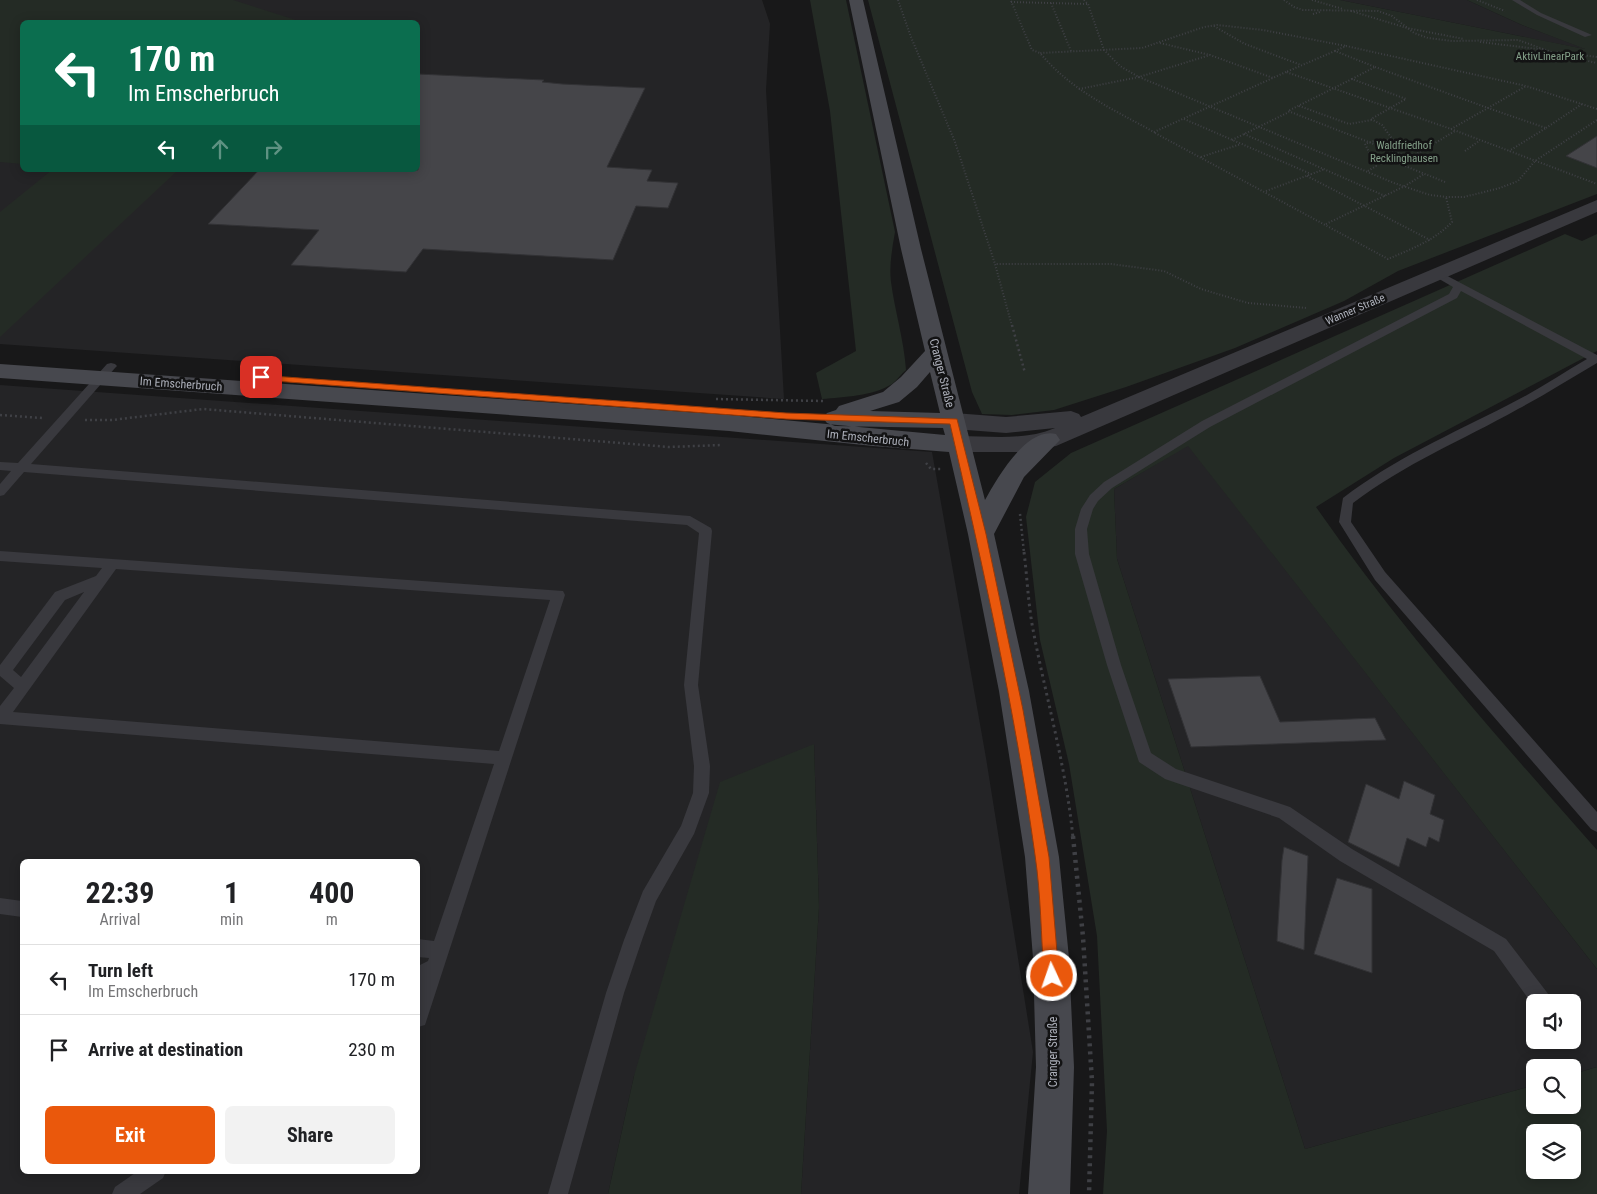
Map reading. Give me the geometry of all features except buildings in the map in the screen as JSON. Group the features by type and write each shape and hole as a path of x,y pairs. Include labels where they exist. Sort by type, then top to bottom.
{"main road":[{"name":"Cranger Straße","path":"856,0 911,249 981,534 1014,692 1042,857 1051,958 1055,1067 1049,1194"},
{"path":"821,417 862,408 891,398 909,382 937,351"},
{"name":"Im Emscherbruch","path":"0,357 106,372"},
{"name":"Im Emscherbruch","path":"0,371 106,372 821,417 903,442 956,432"},
{"path":"981,534 1013,472 1030,452 1048,440"}],"street":[{"name":"Wanner Straße","path":"956,432 1022,444 1048,440 1597,205"},
{"name":"Wanner Straße","path":"956,432 1006,425 1050,422 1112,412"}],"lane":[{"path":"1515,0 1539,14 1588,35"},
{"path":"1438,274 1596,359"},
{"path":"1459,286 1452,296 1206,424 1108,484 1094,498 1087,509 1081,529 1082,554 1114,665 1145,757 1171,774 1284,812 1346,855 1500,945 1536,994"},
{"path":"1596,359 1514,407 1440,443 1376,479 1347,501 1346,522 1380,576 1597,824"},
{"path":"2,488 106,372"},
{"path":"0,466 683,520 690,521 706,531 691,685 702,766 700,793 688,829 650,897 633,940 615,993 558,1194"},
{"path":"0,556 558,595 420,1012"},
{"path":"0,717 112,564"},
{"path":"23,687 4,671 60,596 100,580"},
{"path":"0,717 504,758"},
{"path":"0,906 20,908"},
{"path":"420,949 437,959"},
{"path":"420,973 437,959"},
{"path":"122,1194 152,1174"}],"path":[{"path":"898,0 910,37 955,142 995,264 1025,373"},
{"path":"1084,0 1104,50 1120,66 1139,77 1367,172 1430,195 1464,197 1500,188 1518,180 1535,161 1597,120"},
{"path":"1284,0 1297,8 1383,12 1419,36 1432,39 1518,40 1597,63"},
{"path":"1312,0 1338,6 1407,28 1473,40 1597,58"},
{"path":"1087,4 1011,1 1032,50 1040,53 1142,48 1213,26 1233,26 1346,46 1526,86 1597,109"},
{"path":"1051,3 1059,19 1061,34 1071,52"},
{"path":"1313,14 1338,6"},
{"path":"1213,26 1226,36 1302,65"},
{"path":"1428,37 1438,33"},
{"path":"1159,42 1210,55 1273,78"},
{"path":"1154,132 1346,46"},
{"path":"1335,51 1546,128"},
{"path":"1040,53 1056,72 1078,89 1388,259 1445,231 1452,222 1446,197"},
{"path":"1078,89 1139,77 1210,55"},
{"path":"1231,140 1290,112 1288,111 1375,67"},
{"path":"1286,72 1450,129 1597,184"},
{"path":"1352,79 1406,99 1371,119 1373,120"},
{"path":"1450,129 1526,86"},
{"path":"1509,151 1582,104"},
{"path":"1299,106 1349,124 1373,120 1386,129 1393,140"},
{"path":"1290,112 1410,158"},
{"path":"1184,119 1309,175 1430,240"},
{"path":"1445,182 1400,164 1455,131"},
{"path":"1244,134 1385,196"},
{"path":"1367,172 1376,166 1365,144 1373,140 1406,141 1426,148"},
{"path":"1465,152 1480,140"},
{"path":"1201,157 1241,144"},
{"path":"1265,191 1325,169"},
{"path":"1326,224 1366,206 1424,174"},
{"path":"995,264 1112,264 1164,271 1201,289 1248,303 1303,307 1337,317"},
{"path":"0,415 64,420 112,420 203,409 669,447 706,447 730,444"},
{"path":"786,415 821,417"}],"shaded area":[{"path":"0,0 762,0 770,24 766,90 784,399 0,344"},
{"path":"1340,0 1467,0 1522,25 1589,50"},
{"path":"0,385 932,452 986,758 1033,1052 1019,1194 801,1194 819,907 814,744 634,1076 608,1194 0,1194"},
{"path":"1188,445 1597,969 1597,1067 1581,1072 1581,1059 1526,1059 1526,1088 1305,1149 1117,559 1114,489"}],"green space":[{"path":"0,0 233,0 296,20 20,20 20,164 0,162"},
{"path":"810,0 846,0 895,232 890,276 906,370 892,384 876,391 822,399 816,373 856,351 830,111"},
{"path":"868,0 1340,0 1585,49 1522,25 1467,0 1597,0 1597,194 1398,271 1344,301 1235,348 1126,387 1054,410 1012,415 982,414 972,392"},
{"path":"50,172 176,172 0,337 0,212"},
{"path":"1565,234 1582,241 1597,234 1597,351 1394,458 1316,507 1348,552 1451,682 1597,850 1597,969 1188,446 1114,489 1117,559 1305,1149 1526,1088 1526,1114 1581,1114 1581,1072 1597,1067 1597,1194 1103,1194 1107,1131 1097,936 1069,764 1040,640 1026,517 1035,482 1071,453"},
{"path":"814,744 819,907 801,1194 608,1194 634,1076 720,782"}],"route":[{"path":"261,377 786,416 954,421 981,534 1014,692 1042,857 1052,976"}],"park label":[{"name":"AktivLinearPark","path":"1550,56"},
{"name":"Waldfriedhof Recklinghausen","path":"1404,151"}]}
